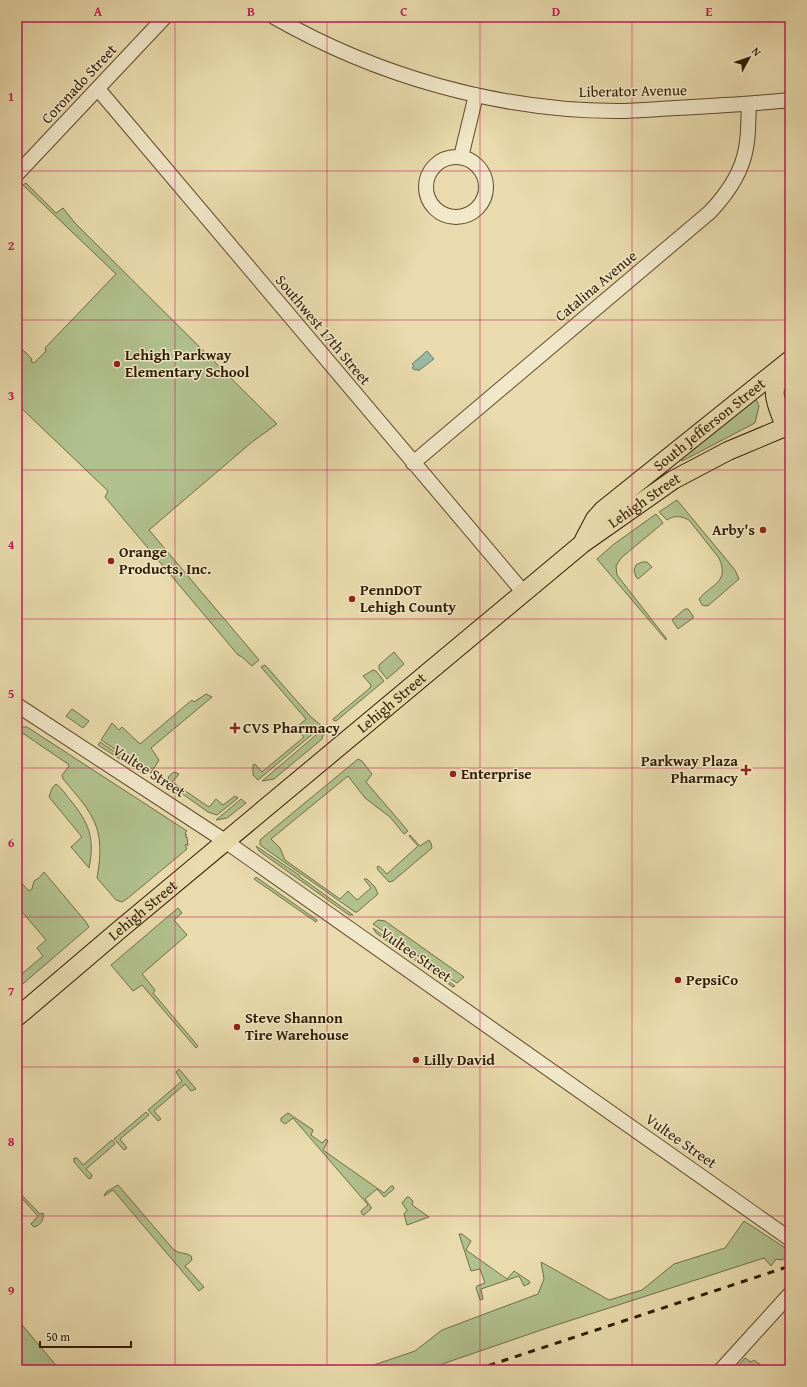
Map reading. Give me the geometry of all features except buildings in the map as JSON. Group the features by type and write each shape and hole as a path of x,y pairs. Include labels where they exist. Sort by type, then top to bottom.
{"main road":[{"name":"South Jefferson Street","path":"582,544 595,519 603,510 790,360"},
{"name":"South Jefferson Street","path":"787,426 778,409 775,389 783,373 790,366"},
{"name":"Lehigh Street","path":"17,1017 225,841 582,544 673,480 728,451 787,426"}],"street":[{"name":"Coronado Street","path":"17,174 166,17"},
{"name":"Liberator Avenue","path":"274,17 335,48 381,67 476,95 523,104 571,109 618,111 749,104 790,100"},
{"name":"Southwest 17th Street","path":"98,89 524,593"},
{"path":"461,157 476,95"},
{"name":"Catalina Avenue","path":"413,463 710,212 734,183 743,160 746,148 749,104"},
{"path":"461,157 471,160 479,167 485,180 485,196 480,205 473,212 464,216 454,217 444,214 433,205 427,192 427,183 429,174 435,166 447,159 461,157"},
{"name":"Vultee Street","path":"17,705 225,841 790,1240"},
{"path":"721,1370 790,1294"}],"shaded area":[{"name":"Lehigh Parkway Elementary School","path":"26,183 56,213 63,208 75,223 277,424 252,442 149,530 259,660 252,666 238,655 105,497 108,491 17,404 17,344 34,363 46,351 45,348 116,274 23,185"},
{"path":"427,351 434,359 418,371 417,369 415,370 412,368 414,366 412,364"},
{"path":"754,400 757,401 759,406 755,423 682,461 682,458"},
{"path":"677,500 735,570 739,579 706,606 702,605 699,599 721,578 722,566 719,558 689,520 672,517 667,520 659,512"},
{"path":"656,514 663,523 621,558 616,566 617,575 666,638 666,640 597,559 614,544"},
{"path":"642,562 647,562 652,567 638,579 634,570 636,565"},
{"path":"685,609 688,609 693,618 678,629 672,620"},
{"path":"394,652 404,664 387,679 379,669 379,665"},
{"path":"265,665 311,717 322,726 258,780 253,775 253,765 255,764 262,772 304,737 296,728 306,719 261,667"},
{"path":"373,670 376,671 384,681 336,721 333,720 370,688 371,685 363,676"},
{"path":"206,694 212,697 151,748 159,760 151,773 101,740 112,723 119,730 122,727 140,744 192,700 194,702"},
{"path":"72,709 89,721 83,728 66,716"},
{"path":"22,727 27,727 187,831 185,833 187,835 185,835 187,837 188,846 186,844 185,845 187,849 128,898 122,902 116,900 97,878 100,846 98,834 90,813 63,779 62,775 69,766 68,764 18,730"},
{"path":"323,729 324,732 322,739 274,779 262,781"},
{"path":"100,742 148,774 143,774 98,745"},
{"path":"358,759 362,761 372,774 366,782 408,831 404,834 390,817 365,798 348,776 271,839 280,848 285,860 340,899 348,891 357,900 371,888 364,879 367,879 375,887 378,894 357,912 355,912 260,845 260,840"},
{"path":"174,772 179,774 172,782 209,807 216,799 223,805 235,796 238,798 217,815 208,812 167,783 169,776"},
{"path":"56,784 77,809 86,824 91,839 91,857 89,868 71,847 82,837 49,797 52,788"},
{"path":"241,799 246,803 227,818 216,820"},
{"path":"410,835 420,846 429,840 432,848 393,881 389,882 377,867 379,866 387,874 418,846 409,836"},
{"path":"256,846 299,875 353,915 349,915 259,851"},
{"path":"44,872 89,927 17,989 17,978 43,956 37,948 46,940 17,906 17,878 29,891 32,889 34,881"},
{"path":"256,877 317,920 316,922 254,879"},
{"path":"178,908 182,913 174,920 187,935 142,974 155,990 153,993 198,1046 196,1048 142,985 133,991 111,965"},
{"path":"378,920 385,921 464,977 457,983 452,980 373,924"},
{"path":"373,928 455,986 453,987 376,933"},
{"path":"179,1069 196,1089 191,1091 185,1084 154,1111 161,1119 158,1121 148,1110 182,1081 176,1072"},
{"path":"146,1112 149,1115 120,1139 127,1148 124,1150 114,1139"},
{"path":"288,1113 313,1130 311,1135 322,1143 326,1139 328,1141 323,1150 384,1193 391,1186 393,1186 394,1189 384,1197 377,1189 365,1199 371,1209 364,1215 362,1214 361,1211 368,1205 293,1118 285,1124 281,1121 281,1118"},
{"path":"112,1140 115,1144 86,1169 92,1175 89,1179 74,1162 74,1158 77,1158 83,1165"},
{"path":"118,1185 173,1249 177,1252 191,1256 192,1260 185,1266 204,1287 199,1291 113,1190 104,1196 106,1192"},
{"path":"17,1190 40,1214 43,1213 43,1218 40,1224 34,1227 31,1224 38,1216 17,1193"},
{"path":"407,1197 413,1201 412,1205 429,1217 407,1225 404,1214 407,1210 402,1203"},
{"path":"744,1221 790,1251 790,1256 782,1260 776,1259 771,1266 764,1258 547,1328 425,1370 359,1370 415,1351 442,1330 538,1294 544,1279 541,1262 609,1300 642,1290 674,1264 725,1248"},
{"path":"459,1234 462,1234 471,1241 466,1250 507,1279 514,1271 530,1283 524,1286 519,1276 481,1289 483,1299 480,1300 476,1288 477,1286 485,1283 480,1269 471,1271"},
{"path":"17,1319 60,1370 17,1370"},
{"path":"745,1358 751,1362 754,1360 768,1370 734,1370"}],"railway":[{"path":"475,1370 790,1266"}],"place":[{"name":"Lehigh Parkway Elementary School","path":"117,364"},
{"name":"Arby's","path":"763,530"},
{"name":"Orange Products, Inc.","path":"111,561"},
{"name":"PennDOT Lehigh County","path":"352,599"},
{"name":"CVS Pharmacy","path":"235,728"},
{"name":"Parkway Plaza Pharmacy","path":"746,770"},
{"name":"Enterprise","path":"453,774"},
{"name":"PepsiCo","path":"678,980"},
{"name":"Steve Shannon Tire Warehouse","path":"237,1027"},
{"name":"Lilly David","path":"416,1060"}]}
